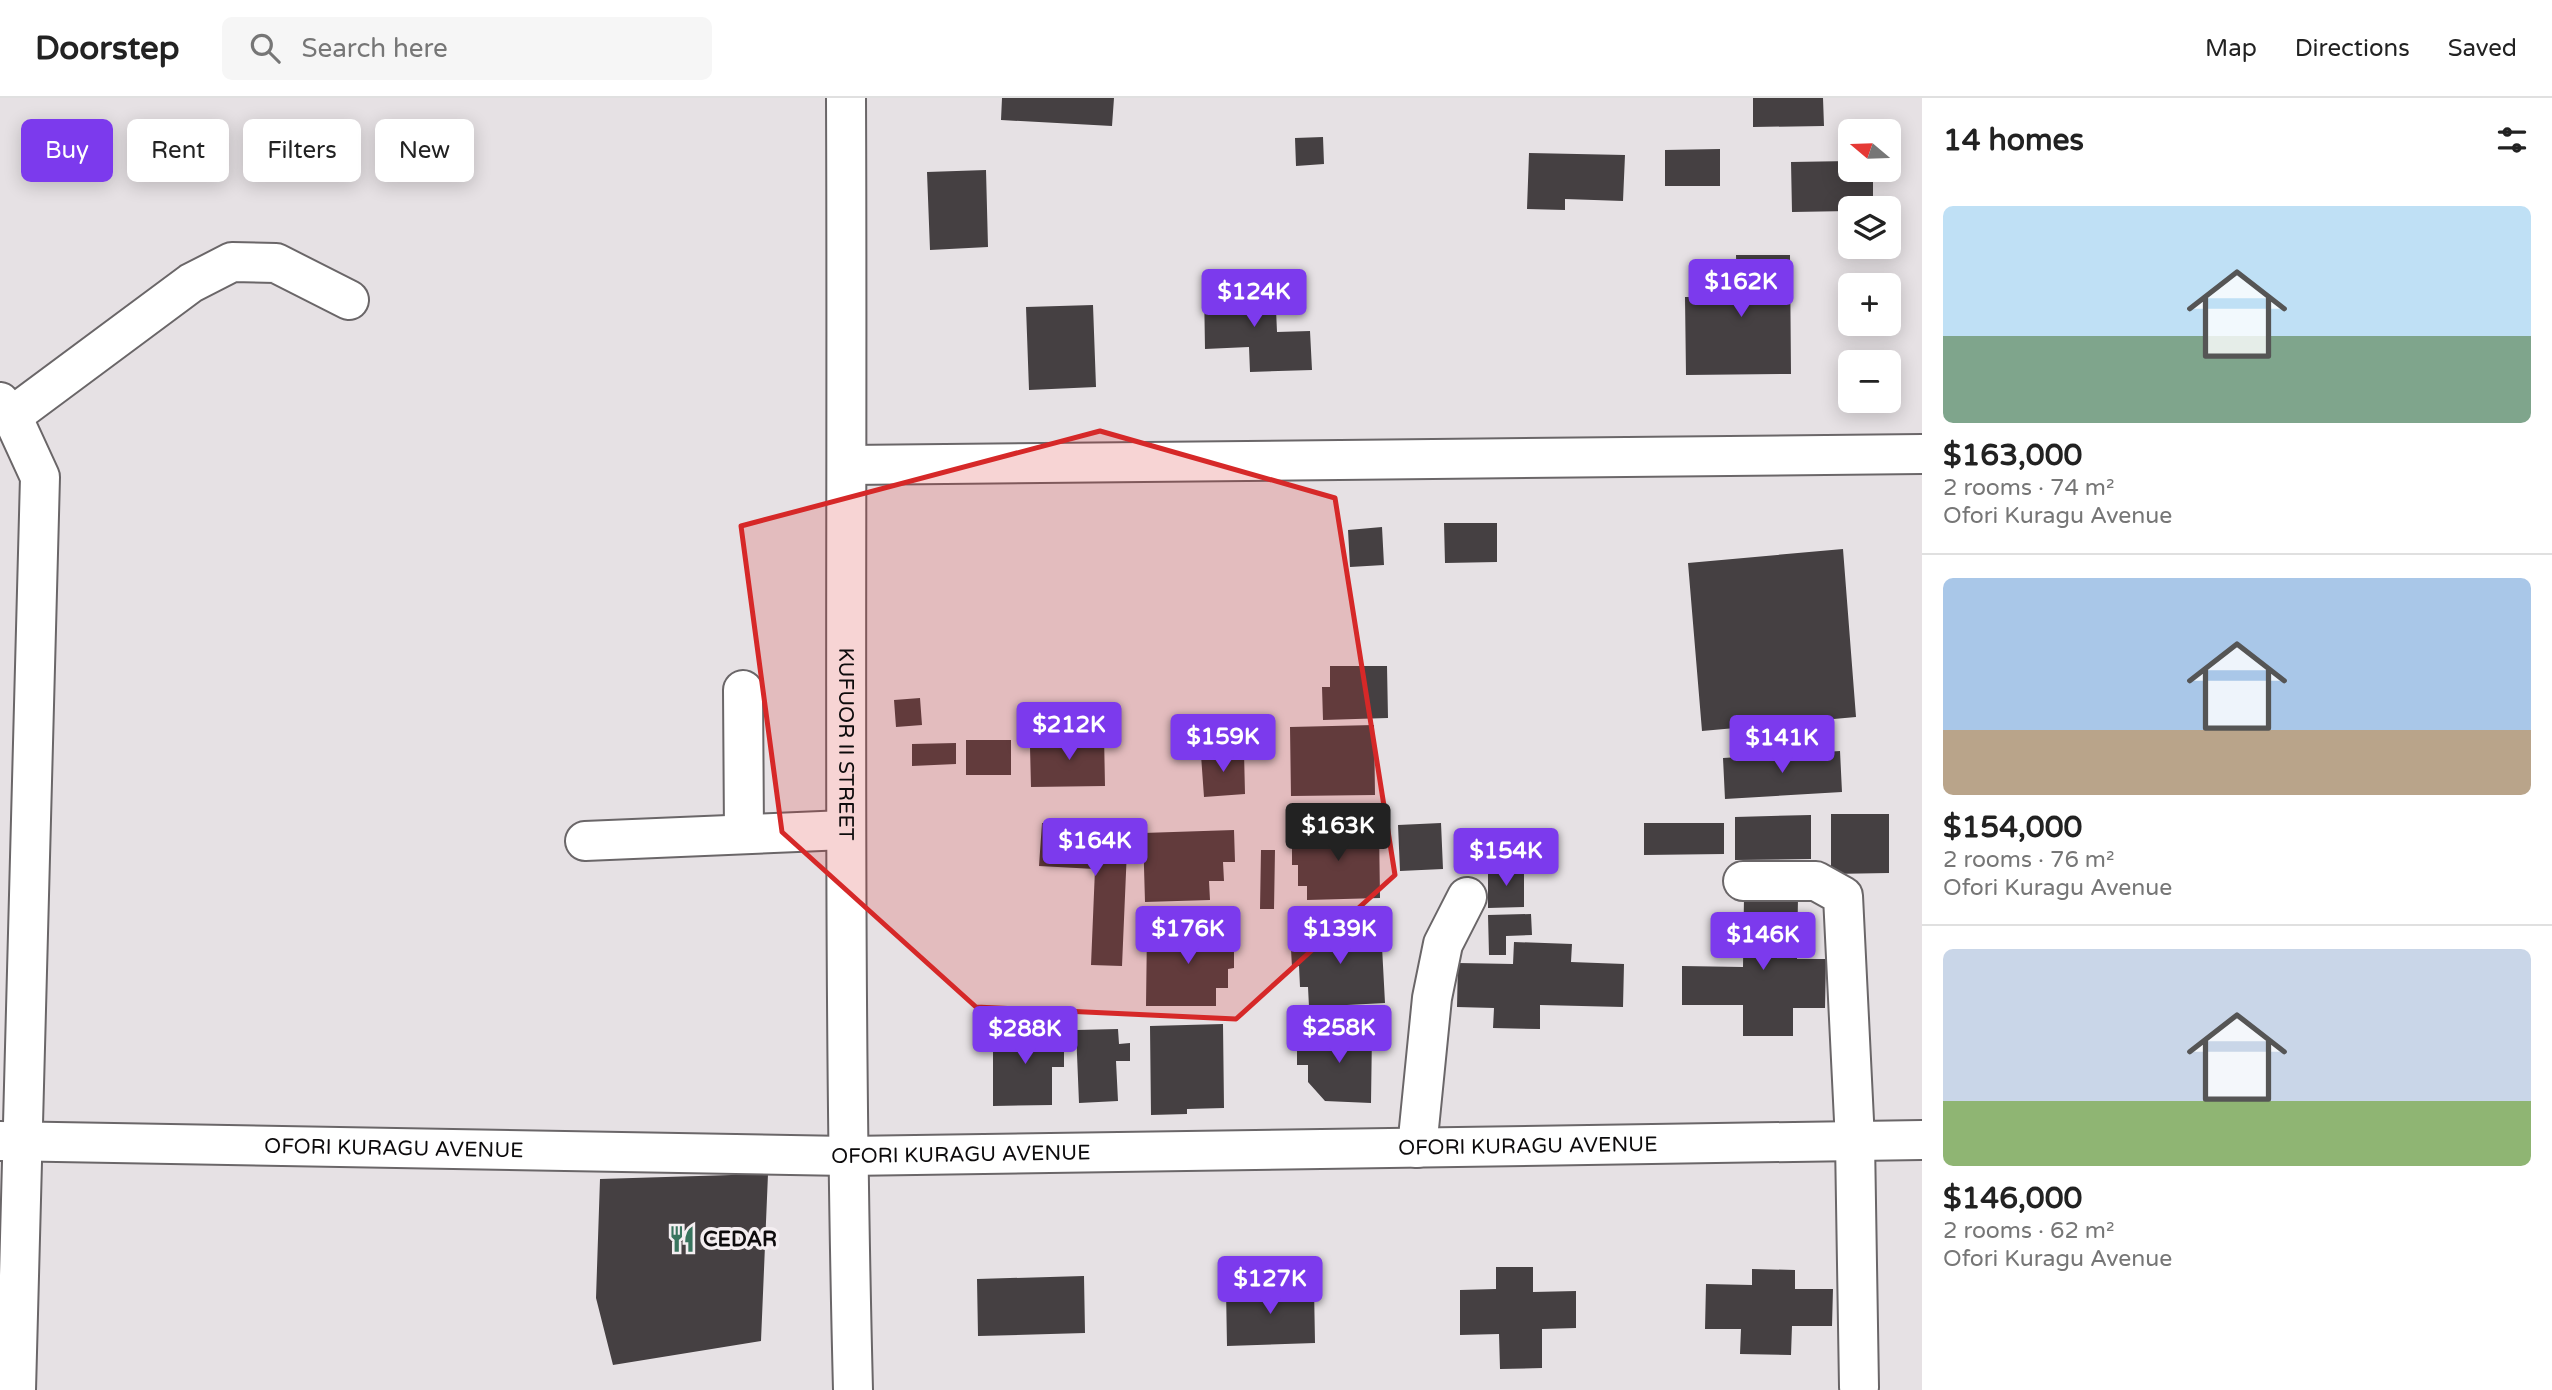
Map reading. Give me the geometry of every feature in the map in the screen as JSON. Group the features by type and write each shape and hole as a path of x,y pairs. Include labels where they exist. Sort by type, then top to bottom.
{"street":[{"name":"KUFUOR II STREET","path":"846,98 848,465 845,830 847,1156 853,1390"},
{"path":"16,1390 11,1140 40,477 6,409 191,283 232,262 276,263 349,300"},
{"path":"848,465 1922,454"},
{"path":"743,690 744,832"},
{"path":"585,841 744,832 845,830"},
{"path":"1742,881 1816,881 1843,896 1855,1141 1859,1387"},
{"path":"1417,1147 1432,998 1440,957 1443,944 1467,897"},
{"name":"OFORI KURAGU AVENUE","path":"11,1140 847,1156 1922,1140"}],"highlighted area":[{"path":"1100,431 1335,498 1395,875 1236,1019 976,1007 782,832 741,526"}],"building":[{"path":"1002,98 1114,98 1112,126 1001,120"},
{"path":"1753,98 1823,98 1824,126 1753,127"},
{"path":"1323,137 1324,164 1296,166 1295,138"},
{"path":"1720,149 1720,186 1665,186 1665,150"},
{"path":"1529,153 1625,155 1623,201 1565,199 1565,210 1527,209"},
{"path":"1838,161 1838,182 1873,182 1873,196 1838,196 1838,211 1792,212 1791,162"},
{"path":"986,170 988,247 930,250 927,172"},
{"path":"1736,255 1790,255 1791,374 1686,375 1685,297 1696,297 1696,264 1724,264 1724,297 1737,296"},
{"path":"1275,286 1277,332 1310,331 1312,370 1250,372 1249,347 1205,349 1204,287"},
{"path":"1093,305 1096,387 1029,390 1026,307"},
{"path":"1444,523 1497,523 1497,562 1445,563"},
{"path":"1382,527 1384,565 1350,567 1348,530"},
{"path":"1843,549 1856,717 1702,731 1688,563"},
{"path":"1330,666 1387,666 1388,718 1323,720 1322,687 1330,687"},
{"path":"920,698 922,725 896,727 894,700"},
{"path":"1052,717 1050,731 1025,732 1025,718"},
{"path":"1251,723 1252,744 1185,747 1184,725"},
{"path":"1374,725 1375,795 1291,796 1290,727"},
{"path":"1104,734 1105,786 1031,787 1030,747 1054,746 1057,736"},
{"path":"966,740 1011,740 1011,775 966,775"},
{"path":"956,743 956,764 912,766 912,744"},
{"path":"1840,751 1842,792 1725,799 1723,758"},
{"path":"1244,752 1245,794 1204,797 1201,755"},
{"path":"1831,814 1889,814 1889,873 1831,874"},
{"path":"1811,815 1811,859 1735,860 1735,817"},
{"path":"1042,823 1128,826 1122,966 1091,965 1095,869 1039,866"},
{"path":"1441,823 1443,869 1400,871 1398,825"},
{"path":"1644,823 1724,823 1724,854 1644,855"},
{"path":"1379,828 1380,898 1307,900 1307,886 1298,886 1298,865 1292,865 1292,830"},
{"path":"1234,830 1235,862 1223,862 1224,881 1209,881 1210,900 1145,902 1143,833"},
{"path":"1261,850 1275,850 1274,909 1260,909"},
{"path":"1524,869 1524,907 1488,908 1488,870"},
{"path":"1744,896 1798,897 1797,959 1826,959 1825,1008 1793,1008 1793,1036 1743,1036 1743,1005 1682,1005 1682,966 1743,967"},
{"path":"1531,914 1532,935 1506,936 1506,955 1489,955 1488,915"},
{"path":"1381,928 1385,1003 1309,1007 1308,987 1300,987 1299,966 1292,967 1290,932"},
{"path":"1147,929 1234,929 1234,968 1228,969 1228,988 1216,988 1216,1006 1146,1006"},
{"path":"1514,942 1572,944 1571,962 1624,964 1623,1007 1540,1005 1540,1029 1493,1028 1494,1008 1457,1007 1458,963 1513,964"},
{"path":"1223,1024 1224,1108 1187,1109 1187,1114 1151,1115 1150,1026"},
{"path":"1055,1027 1055,1043 1064,1043 1064,1067 1052,1067 1052,1105 993,1106 993,1028"},
{"path":"1118,1029 1119,1044 1130,1043 1130,1061 1116,1061 1118,1101 1079,1103 1076,1030"},
{"path":"1372,1032 1371,1103 1325,1101 1308,1082 1308,1065 1297,1065 1297,1046 1304,1046 1304,1033"},
{"name":"CEDAR","path":"768,1174 761,1341 613,1365 596,1298 600,1179"},
{"path":"1496,1267 1533,1267 1533,1292 1576,1291 1576,1328 1542,1329 1542,1368 1500,1369 1499,1334 1460,1335 1460,1290 1496,1289"},
{"path":"1752,1269 1795,1270 1795,1289 1833,1289 1832,1326 1792,1326 1791,1355 1740,1354 1741,1329 1705,1329 1706,1284 1752,1285"},
{"path":"1084,1276 1085,1333 978,1336 977,1279"},
{"path":"1314,1287 1315,1343 1227,1346 1226,1289"}],"place":[{"name":"CEDAR","path":"682,1239"}]}
